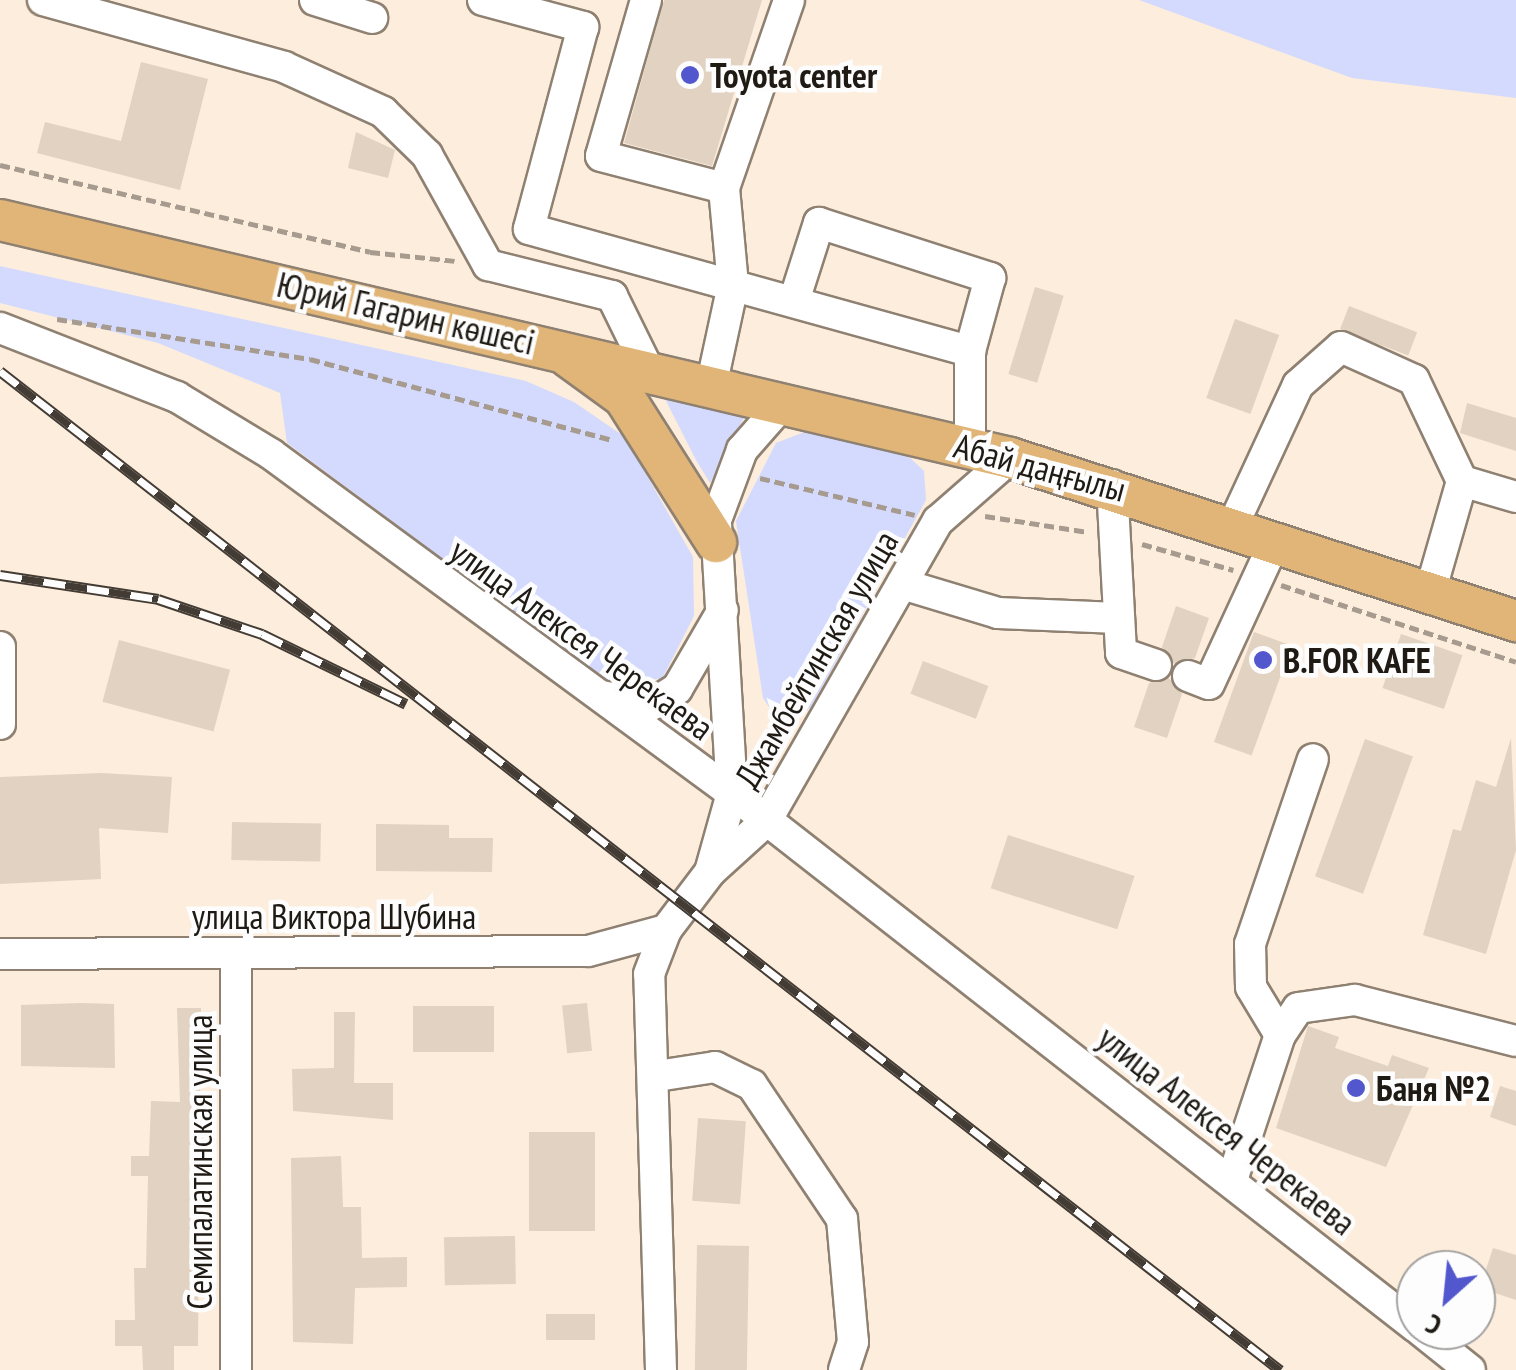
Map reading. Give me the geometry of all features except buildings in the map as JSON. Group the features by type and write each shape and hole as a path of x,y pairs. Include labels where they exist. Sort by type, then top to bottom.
{"main road":[{"name":"Юрий Гагарин көшесі","path":"0,220 554,346"},
{"name":"Юрий Гагарин көшесі","path":"0,237 554,346"},
{"name":"Абай даңғылы","path":"554,346 712,382 1112,485 1432,589 1516,621"},
{"path":"554,346 624,397 716,542"}],"street":[{"path":"42,0 284,67 383,112 428,155 488,264 612,296 647,368"},
{"path":"316,0 372,18"},
{"path":"483,0 587,14 529,228 732,285 795,298 970,351"},
{"path":"646,0 600,156 724,188"},
{"path":"712,382 732,285 724,188 788,0"},
{"path":"795,298 819,223 990,278 970,351 970,448"},
{"name":"улица Алексея Черекаева","path":"0,328 130,375 227,424 592,695 732,793 1396,1310"},
{"path":"1234,523 1298,385 1341,347 1414,380 1462,481 1432,589"},
{"path":"710,872 732,793 724,607 716,542 742,450 785,401"},
{"name":"Джамбейтинская улица","path":"661,1370 656,1076 649,974 666,930 710,872 766,820 938,521 1010,458"},
{"path":"1462,481 1516,497"},
{"path":"1112,485 1121,653 1156,665"},
{"path":"1188,676 1210,684 1276,539"},
{"path":"902,584 998,613 1118,618"},
{"path":"592,695 651,705 677,689 724,607"},
{"path":"0,646 0,724"},
{"path":"1280,1035 1252,987 1250,944 1313,759"},
{"name":"улица Виктора Шубина","path":"0,954 588,951 666,930"},
{"name":"Семипалатинская улица","path":"236,954 236,1370"},
{"path":"1232,1180 1280,1035 1298,1008 1355,1000 1516,1041"},
{"path":"656,1076 715,1067 752,1085 842,1219 853,1342 844,1370"},
{"name":"улица Алексея Черекаева","path":"1445,1350 1470,1370"}],"path":[{"path":"0,166 370,252 488,264"},
{"path":"38,316 310,359 623,443"},
{"path":"754,477 918,515"}],"shaded area":[{"path":"1139,0 1516,0 1516,98 1352,78"},
{"path":"0,266 526,381 574,402 625,437 693,557 694,616 662,679 606,680 287,443 280,393 158,343 0,303"},
{"path":"663,395 747,412 710,483 696,460"},
{"path":"807,431 904,452 924,471 926,500 811,707 794,721 775,716 763,698 736,521 776,443"}],"railway":[{"path":"0,371 1280,1370"},
{"path":"0,575 158,599 262,634 406,704"}],"place":[{"name":"Toyota center","path":"690,75"},
{"name":"B.FOR KAFE","path":"1263,660"},
{"name":"Баня №2","path":"1356,1088"}]}
